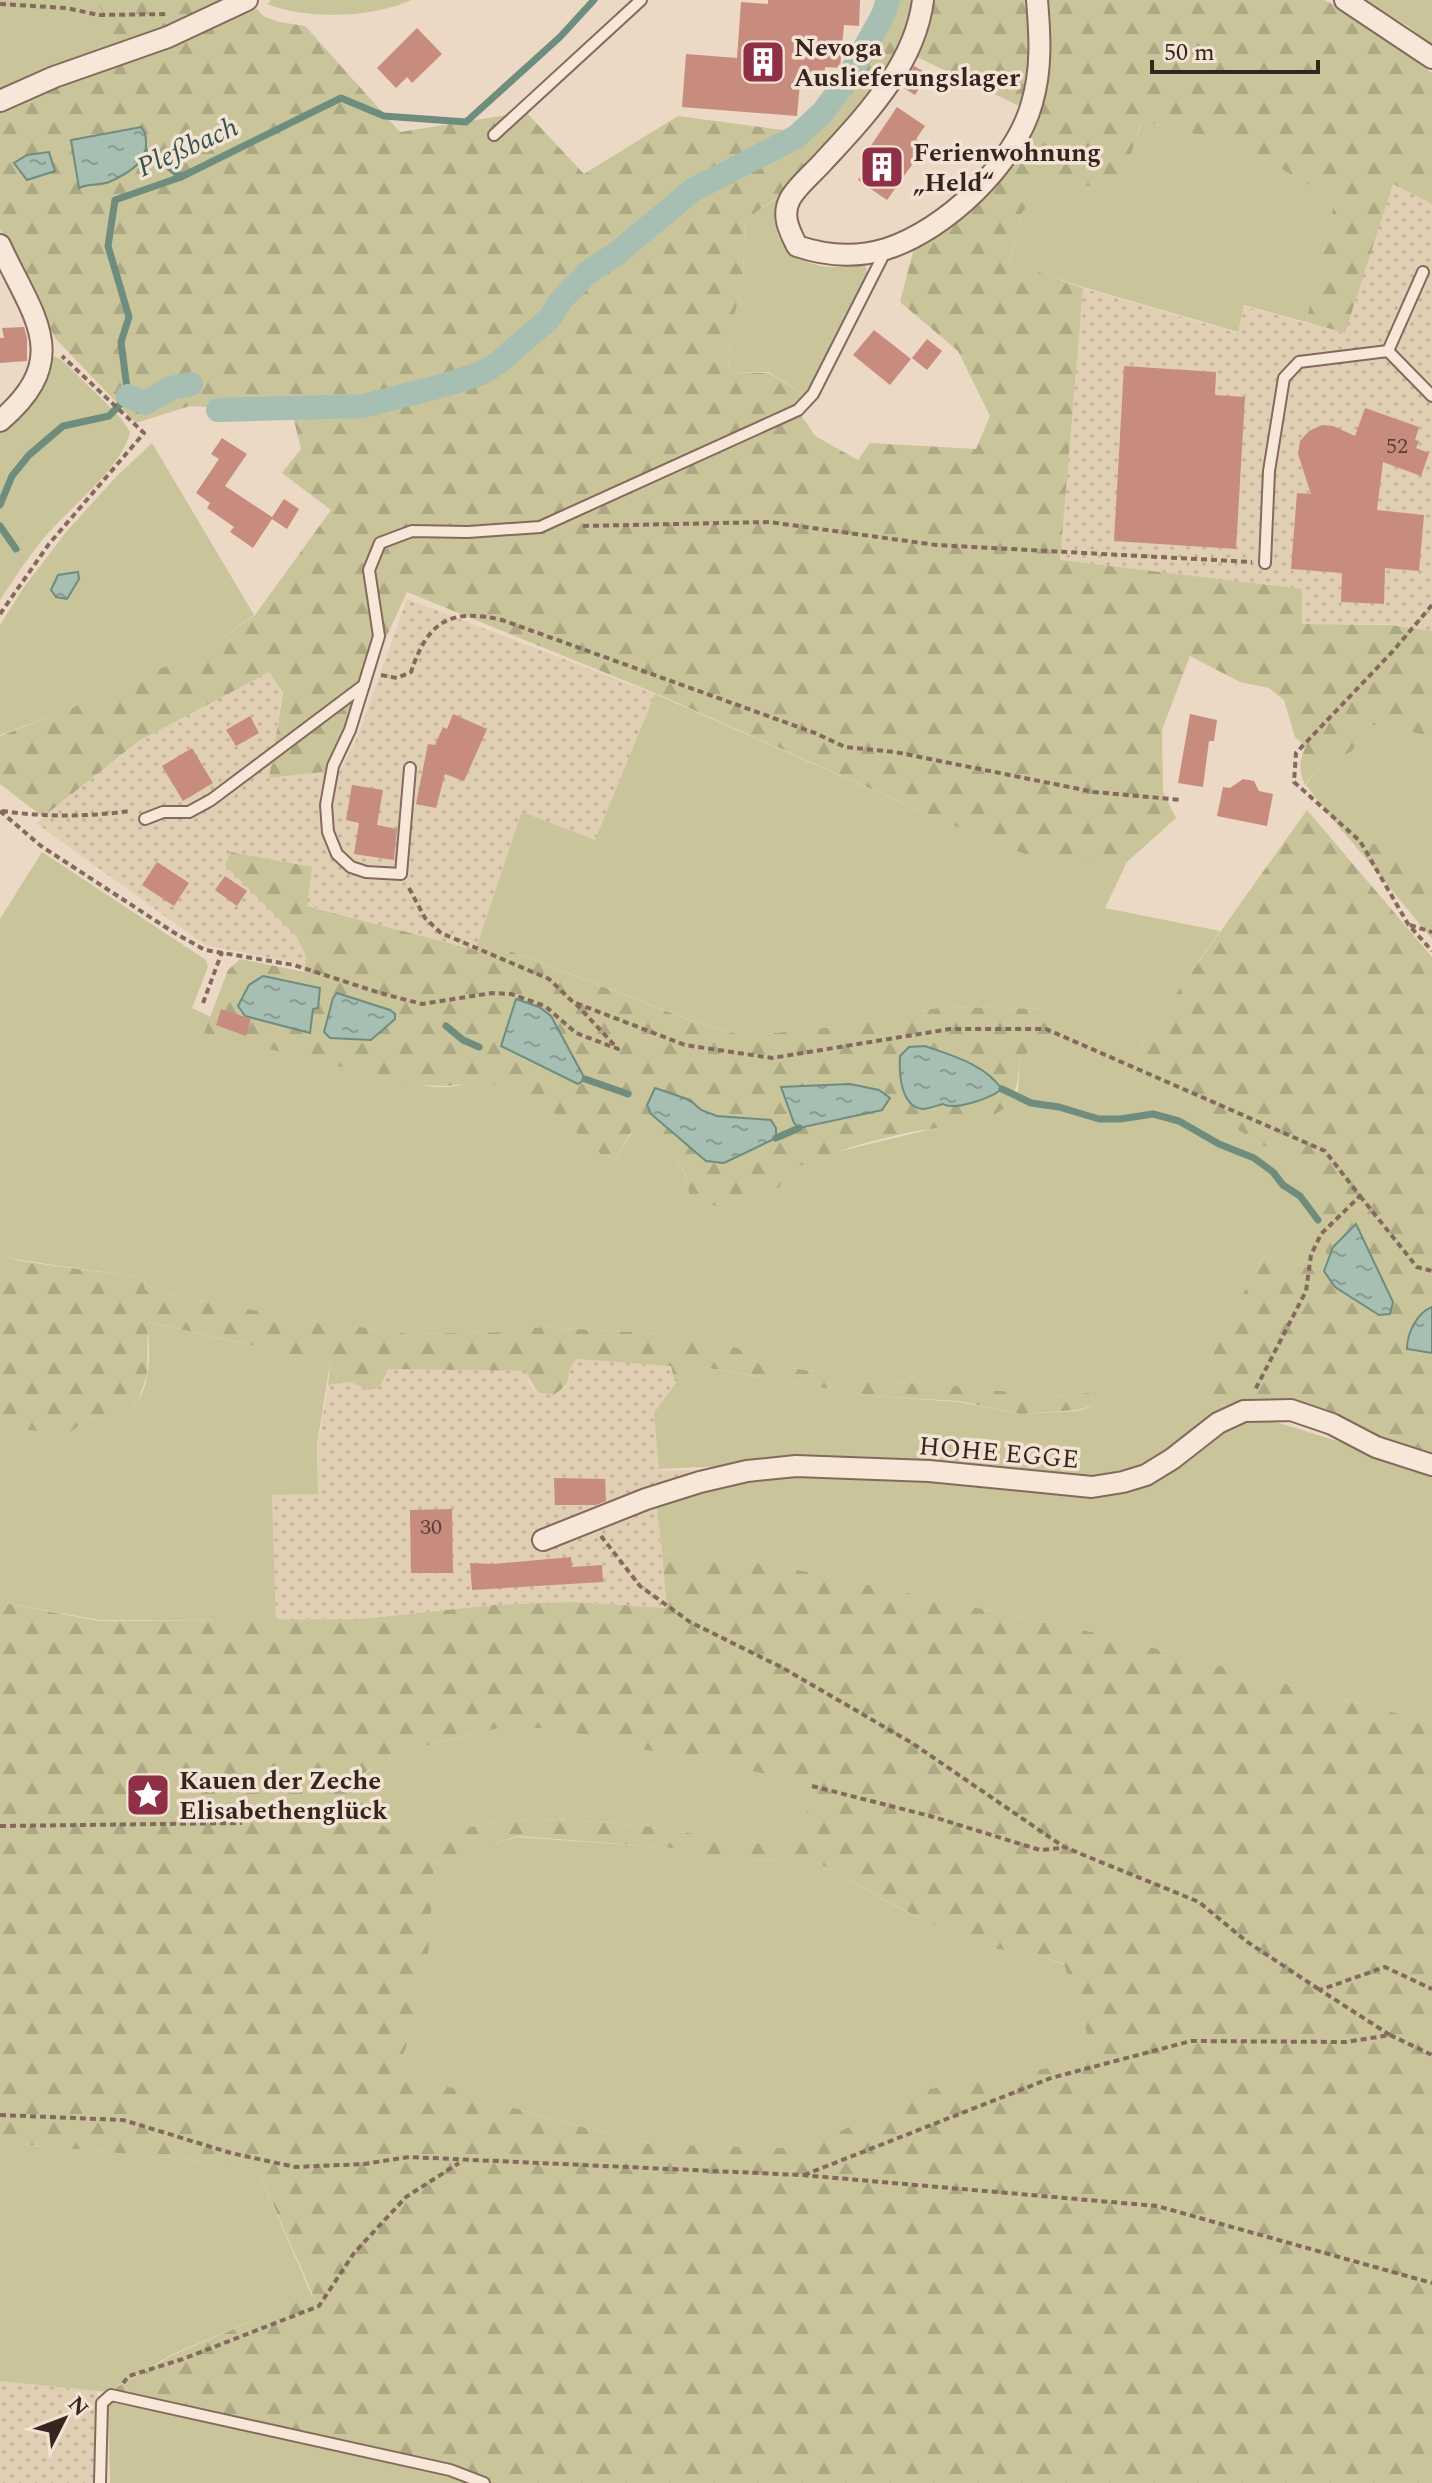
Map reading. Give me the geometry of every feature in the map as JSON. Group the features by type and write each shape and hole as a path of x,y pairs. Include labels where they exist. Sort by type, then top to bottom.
{"street":[{"path":"0,101 54,77 168,37 247,0"},
{"path":"923,0 921,16 902,62 873,106 789,200 786,224 797,246 822,255 887,249 928,229 966,201 997,171 1032,105 1041,49 1037,0"},
{"path":"1345,0 1432,58"},
{"path":"0,245 38,321 44,358 25,394 0,421"},
{"name":"HOHE EGGE","path":"543,1540 700,1482 747,1471 796,1466 929,1471 1092,1487 1123,1482 1146,1475 1218,1423 1244,1411 1291,1410 1332,1424 1376,1447 1432,1465"}],"lane":[{"path":"494,135 641,0"},
{"path":"410,768 401,874 366,872 351,867 337,854 328,832 326,805 333,766 350,730 379,636 369,570 380,543 412,531 468,532 540,527 798,410 813,394 887,249"},
{"path":"1388,351 1423,272"},
{"path":"1388,351 1432,396"},
{"path":"1265,563 1269,471 1284,378 1299,362 1388,351"},
{"path":"145,819 163,812 189,812 211,800 366,684"},
{"path":"100,2483 102,2403 111,2395 450,2470 484,2483"}],"path":[{"path":"0,4 66,8 99,15 160,13 207,18"},
{"path":"0,614 49,544 144,433 43,339"},
{"path":"540,527 769,522 936,545 1265,563"},
{"path":"1432,605 1393,651 1296,753 1294,782 1360,841 1408,924 1432,951"},
{"path":"369,669 389,678 411,672 417,654 444,620 474,614 502,620 815,733 845,747 895,752 1094,792 1182,800"},
{"path":"130,811 32,815 0,811 41,846 205,950 294,965 422,1004 492,993 511,994 545,1006 576,1033 618,1049 549,979 441,933 425,918 401,874"},
{"path":"1408,924 1432,932"},
{"path":"203,1003 222,952"},
{"path":"573,1002 685,1045 772,1058 950,1029 1046,1029 1325,1151 1417,1267 1432,1271"},
{"path":"1244,1411 1306,1291 1311,1255 1321,1234 1360,1196"},
{"path":"589,1521 640,1586 690,1622 783,1668 912,1743 1064,1847 1199,1902 1246,1941 1320,1990 1390,2035 1432,2055"},
{"path":"812,1786 930,1816 1040,1850 1064,1847"},
{"path":"0,1826 242,1823"},
{"path":"1320,1990 1385,1967 1432,1989"},
{"path":"801,2175 1051,2078 1191,2041 1346,2042 1390,2035"},
{"path":"0,2115 123,2120 231,2153 295,2167 364,2164 409,2157 461,2162 801,2175 1157,2206 1432,2283"},
{"path":"111,2395 129,2376 183,2359 319,2306 354,2253 406,2197 461,2162"}],"shaded area":[{"path":"1393,184 1432,204 1432,631 1390,624 1301,624 1302,590 1059,560 1083,288 1237,333 1243,306 1344,333"},
{"path":"407,599 655,694 595,840 522,813 475,950 306,905 225,865 296,936 307,957 305,973 300,964 205,945 36,823 140,741 268,671 282,693 269,778 340,771 358,736"},
{"path":"576,1359 672,1366 674,1378 678,1380 655,1412 660,1470 718,1471 655,1492 668,1608 573,1602 492,1605 361,1619 276,1620 272,1495 318,1494 318,1444 328,1385 351,1382 367,1389 379,1388 387,1369 526,1371 528,1381 537,1394 553,1395 565,1387 571,1377 569,1370"},
{"path":"0,2381 97,2391 99,2483 0,2483"}],"green space":[{"path":"0,0 97,0 117,46 0,92"},
{"path":"97,0 230,0 117,46"},
{"path":"271,0 411,0 378,10 320,15 267,4"},
{"path":"889,0 918,0 894,58 875,91 786,191 745,220 743,277 730,335 728,372 769,373 806,396 796,408 815,436 858,460 870,443 976,449 990,416 958,351 900,302 914,248 938,236 976,202 1015,156 1045,0 1324,0 1351,13 1432,73 1432,204 1393,184 1345,333 1306,322 1335,200 1240,145 1142,121 1124,170 1109,183 1088,186 1045,181 1022,213 1009,262 1083,288 1060,560 1302,589 1302,624 1391,625 1432,631 1432,736 1368,724 1352,751 1317,769 1305,785 1300,766 1306,746 1295,737 1284,700 1269,688 1240,682 1190,656 1162,730 1163,792 1176,818 1127,862 1100,867 1062,855 1030,856 977,836 655,693 407,592 324,772 269,778 283,693 269,672 139,741 43,817 0,784 0,736 72,708 211,646 255,615 331,510 282,473 301,449 293,416 190,406 136,423 56,339 18,271 0,229 0,112 19,100 257,9 263,16 279,22 305,26 400,132 526,112 584,174 678,116 790,131 884,34"},
{"path":"933,0 1026,0 1033,64 1023,108 913,55 930,17"},
{"path":"1364,0 1432,0 1432,46 1409,27"},
{"path":"1142,121 1241,145 1335,200 1306,322 1244,305 1238,332 1009,263 1022,213 1045,181 1088,185 1112,181 1127,161"},
{"path":"786,192 776,215 776,226 784,245 801,259 822,266 865,264 867,274 806,396 769,372 728,372 730,335 743,277 745,220"},
{"path":"53,356 62,360 120,417 130,432 117,460 44,538 0,600 0,429"},
{"path":"152,443 254,615 211,646 73,708 0,735 0,625 24,587 67,531"},
{"path":"655,694 977,836 1030,856 1062,854 1100,867 1127,862 1105,908 1220,931 1141,1044 1154,1070 1180,1094 1308,1173 1325,1193 1314,1212 1335,1233 1326,1250 1324,1271 1264,1256 1229,1319 1198,1387 1215,1403 1238,1410 1146,1470 1094,1480 749,1465 659,1469 654,1413 678,1380 683,1382 701,1367 872,1396 959,1402 1019,1414 1077,1411 1097,1405 1089,1393 1042,1397 977,1391 942,1383 872,1382 753,1361 738,1348 663,1334 542,1327 506,1332 409,1334 296,1318 145,1290 144,1278 0,1255 0,919 42,852 206,960 208,967 192,1008 211,1017 205,1033 425,1086 448,1087 480,1081 504,1085 554,1112 612,1164 633,1131 664,1150 678,1163 686,1177 689,1196 731,1212 756,1189 778,1188 784,1173 820,1156 998,1113 1018,1091 1020,1057 1056,1036 1059,1018 1056,1009 943,1007 832,1027 744,1036 696,1022 479,939 522,812 595,840"},
{"path":"1368,724 1432,735 1432,867 1342,831 1306,785 1317,769 1352,750"},
{"path":"1307,810 1432,957 1432,1458 1315,1409 1238,1409 1215,1403 1198,1387 1229,1319 1264,1256 1324,1271 1326,1250 1335,1233 1314,1211 1324,1194 1308,1173 1180,1094 1153,1070 1141,1043"},
{"path":"1343,831 1432,867 1432,939"},
{"path":"231,852 312,867 307,906 475,950 479,939 695,1022 744,1036 832,1027 943,1007 1056,1009 1059,1018 1056,1036 1020,1057 1013,1094 999,1112 827,1155 785,1173 779,1188 756,1189 731,1212 689,1196 683,1169 647,1139 632,1131 612,1164 556,1114 525,1094 484,1081 447,1086 415,1085 204,1033 228,970 240,959 305,972 306,956 296,936 225,865"},
{"path":"0,1255 20,1261 144,1278 145,1290 297,1318 409,1334 506,1332 542,1327 663,1334 738,1348 753,1361 872,1382 943,1383 977,1391 1042,1397 1089,1393 1097,1405 1076,1410 1020,1414 958,1401 872,1396 702,1367 682,1383 674,1378 671,1366 576,1359 569,1370 568,1382 554,1395 538,1393 525,1371 388,1369 379,1388 368,1390 351,1382 328,1385 330,1363 148,1322 147,1375 138,1401 120,1420 91,1416 67,1435 0,1426"},
{"path":"147,1322 330,1363 317,1445 318,1494 272,1495 276,1620 99,1620 0,1602 0,1426 67,1435 91,1416 119,1420 138,1401 146,1382 149,1352"},
{"path":"1264,1418 1432,1471 1432,1723 1106,1635 750,1560 662,1552 656,1501 715,1483 797,1470 1105,1492 1241,1419"},
{"path":"662,1552 750,1560 1106,1635 1432,1723 1432,2483 491,2483 449,2467 108,2401 108,2392 173,2355 313,2295 256,2166 0,2142 0,1602 99,1621 362,1619 493,1605 573,1602 667,1608","holes":["499,1728 559,1728 622,1746 713,1761 801,1783 813,1840 750,1843 645,1826 557,1819 495,1822 401,1841 372,1815 349,1784 402,1754","517,1836 672,1848 722,1861 813,1860 978,1946 1037,1955 1064,1964 1092,2048 1069,2064 924,2090 804,2149 652,2144 547,2118 398,2071 417,2014 428,1959 434,1863"]},
{"path":"500,1727 560,1728 622,1746 713,1761 802,1783 814,1841 749,1843 645,1826 557,1819 494,1822 401,1842 372,1815 349,1784 381,1763 416,1748"},
{"path":"517,1837 673,1848 723,1861 813,1860 899,1908 979,1946 1037,1955 1065,1965 1092,2048 1069,2064 925,2090 806,2155 652,2144 548,2118 397,2072 417,2014 428,1959 433,1864"},
{"path":"0,2142 256,2166 312,2296 173,2354 107,2392 0,2381"},
{"path":"108,2402 450,2470 484,2483 110,2483"}],"water":[{"path":"141,127 146,151 139,163 109,182 79,188 71,140"},
{"path":"49,152 55,171 27,180 14,163 27,155"},
{"path":"78,572 79,579 67,599 56,597 51,590 58,575"},
{"path":"263,976 320,988 310,1033 245,1016 238,1006 249,985"},
{"path":"337,993 390,1010 395,1014 395,1019 371,1040 330,1038 324,1032"},
{"path":"516,999 539,1007 551,1016 585,1079 578,1084 501,1046"},
{"path":"925,1046 977,1067 1002,1089 964,1105 915,1107 902,1088 900,1056 909,1047"},
{"path":"850,1084 879,1090 890,1098 882,1110 799,1128 794,1123 781,1087"},
{"path":"655,1088 690,1100 701,1110 717,1116 771,1120 776,1128 776,1138 724,1163 706,1161 651,1114 647,1105"},
{"path":"1356,1224 1393,1302 1390,1314 1379,1315 1335,1287 1324,1271 1333,1247"},
{"path":"1432,1307 1432,1353 1407,1349 1414,1324"}],"building":[{"name":"Nevoga Auslieferungslager","path":"768,0 860,0 859,26 844,25 840,68 825,67 824,85 800,83 797,116 682,107 686,54 737,58 741,2 768,4"},
{"path":"417,28 442,54 412,83 407,77 396,88 377,68"},
{"path":"914,66 928,74 915,95 902,87"},
{"path":"897,107 925,126 916,139 926,145 887,200 858,180 871,161 864,156"},
{"path":"24,327 27,361 0,363 0,338 4,338 2,328"},
{"path":"874,330 911,359 890,385 853,355"},
{"path":"927,339 942,351 927,370 912,358"},
{"path":"1124,366 1216,372 1215,395 1245,397 1236,549 1114,541"},
{"path":"1365,408 1419,427 1416,448 1429,453 1421,476 1383,462 1377,510 1424,515 1419,571 1385,568 1384,604 1341,602 1342,573 1291,569 1297,493 1311,494 1298,454 1300,441 1309,431 1322,425 1333,426 1355,436"},
{"path":"222,438 247,454 225,486 272,517 284,499 299,509 287,529 272,519 253,548 230,532 234,527 207,508 210,503 196,493 219,459 211,454"},
{"path":"453,714 487,729 464,781 445,774 436,808 416,804 428,744 435,745"},
{"path":"1190,714 1217,720 1214,741 1209,741 1203,787 1178,783"},
{"path":"250,716 259,733 236,746 226,730"},
{"path":"192,748 213,783 183,801 162,766"},
{"path":"1243,779 1254,781 1259,791 1273,794 1267,826 1217,816 1223,787 1230,788"},
{"path":"352,785 383,790 377,825 397,829 394,860 354,854 359,823 346,820"},
{"path":"157,862 189,883 174,906 142,885"},
{"path":"225,876 247,891 237,906 215,890"},
{"path":"221,1009 251,1019 246,1036 216,1025"},
{"path":"554,1478 605,1479 606,1501 596,1505 555,1505"},
{"path":"452,1509 453,1573 411,1573 410,1510"},
{"path":"571,1557 572,1567 602,1565 603,1582 472,1590 470,1563 494,1564"}],"waterway":[{"name":"Pleßbach","path":"0,505 12,476 29,455 63,426 109,416 128,396 121,342 129,317 108,246 115,200 181,177 341,98 384,116 466,122 560,37 594,0"},
{"path":"218,410 363,406 482,373 548,320 562,299 587,273 617,253 693,190 796,137 823,112 848,78 888,0"},
{"path":"147,152 181,177"},
{"path":"128,396 145,403 171,388 191,384"},
{"path":"0,526 16,549"},
{"path":"446,1026 463,1040 479,1047"},
{"path":"585,1079 628,1094"},
{"path":"1002,1089 1031,1103 1059,1107 1099,1119 1153,1114 1179,1121 1219,1144 1254,1158 1300,1196 1318,1220"},
{"path":"776,1138 799,1128"}],"place":[{"name":"Nevoga Auslieferungslager","path":"763,62"},
{"name":"Ferienwohnung „Held“","path":"882,167"},
{"name":"Kauen der Zeche Elisabethenglück","path":"148,1795"}]}
